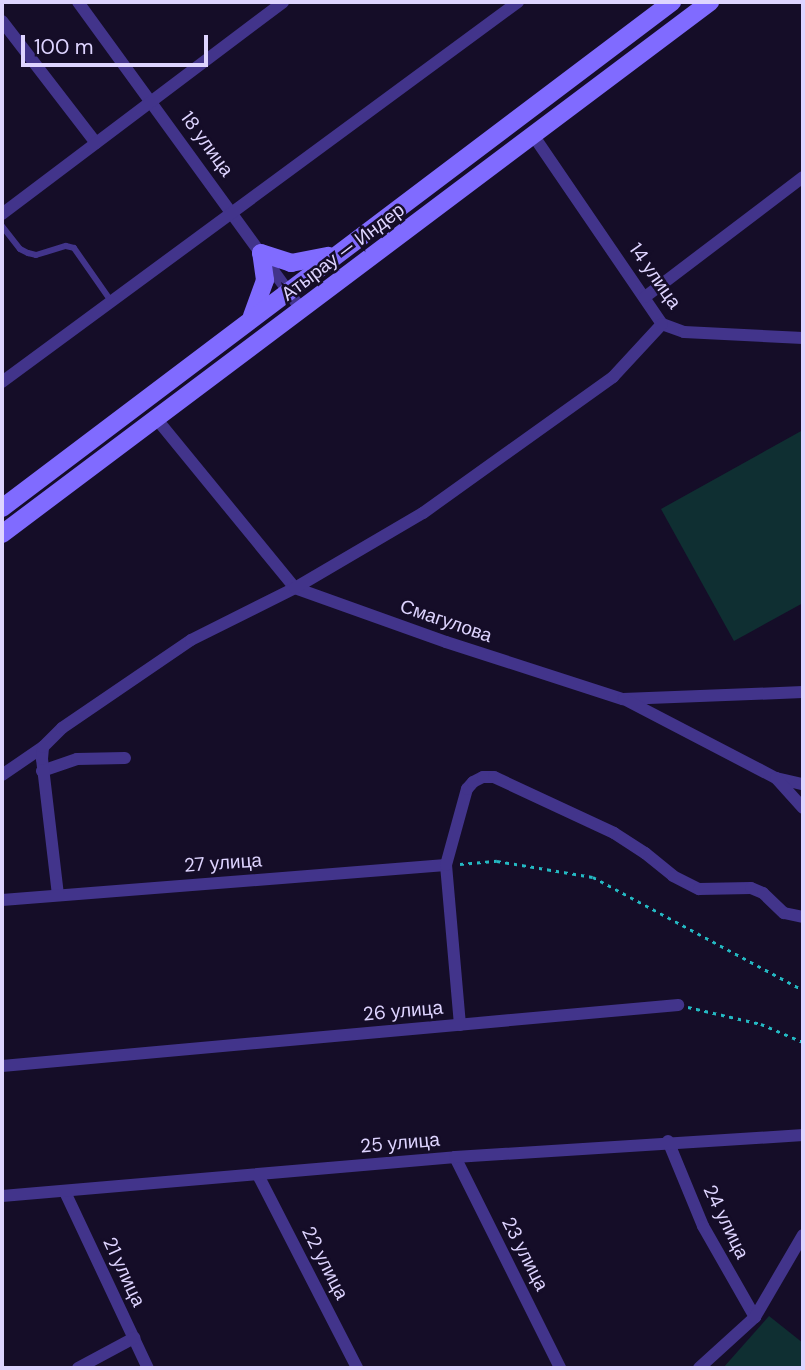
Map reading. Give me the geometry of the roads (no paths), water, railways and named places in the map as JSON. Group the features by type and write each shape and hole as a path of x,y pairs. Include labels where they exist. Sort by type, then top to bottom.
{"main road":[{"name":"Атырау — Индер","path":"2,508 672,2"},
{"name":"Атырау — Индер","path":"2,534 710,2"},
{"path":"250,319 265,281 261,253 291,263 339,252"}],"street":[{"name":"18 улица","path":"78,2 302,310"},
{"path":"2,382 518,2"},
{"path":"2,214 277,3"},
{"path":"2,21 96,143"},
{"name":"14 улица","path":"533,135 662,324 684,332 803,338"},
{"path":"645,297 803,177"},
{"path":"2,775 43,747 62,728 191,640 295,588 423,513 613,377 662,324"},
{"path":"155,417 295,588"},
{"name":"Смагулова","path":"295,588 446,642 623,699 803,692"},
{"path":"623,699 776,778 803,784"},
{"path":"43,747 42,771 58,895"},
{"path":"42,771 77,759 125,758"},
{"path":"460,1025 446,864 467,789 473,782 494,776 614,833 673,876 699,889 751,888 763,893 784,913 803,916"},
{"path":"776,778 803,808"},
{"name":"27 улица","path":"2,900 446,864"},
{"name":"26 улица","path":"2,1066 678,1005"},
{"name":"25 улица","path":"2,1196 455,1157 668,1141 803,1135"},
{"name":"24 улица","path":"668,1141 703,1226 755,1317"},
{"name":"23 улица","path":"455,1157 560,1368"},
{"name":"22 улица","path":"258,1175 357,1368"},
{"name":"21 улица","path":"65,1192 148,1368"},
{"path":"699,1368 755,1317 803,1234"},
{"path":"78,1368 134,1338"}],"lane":[{"path":"2,226 20,249 28,253 36,255 66,246 74,248 111,301"}]}
